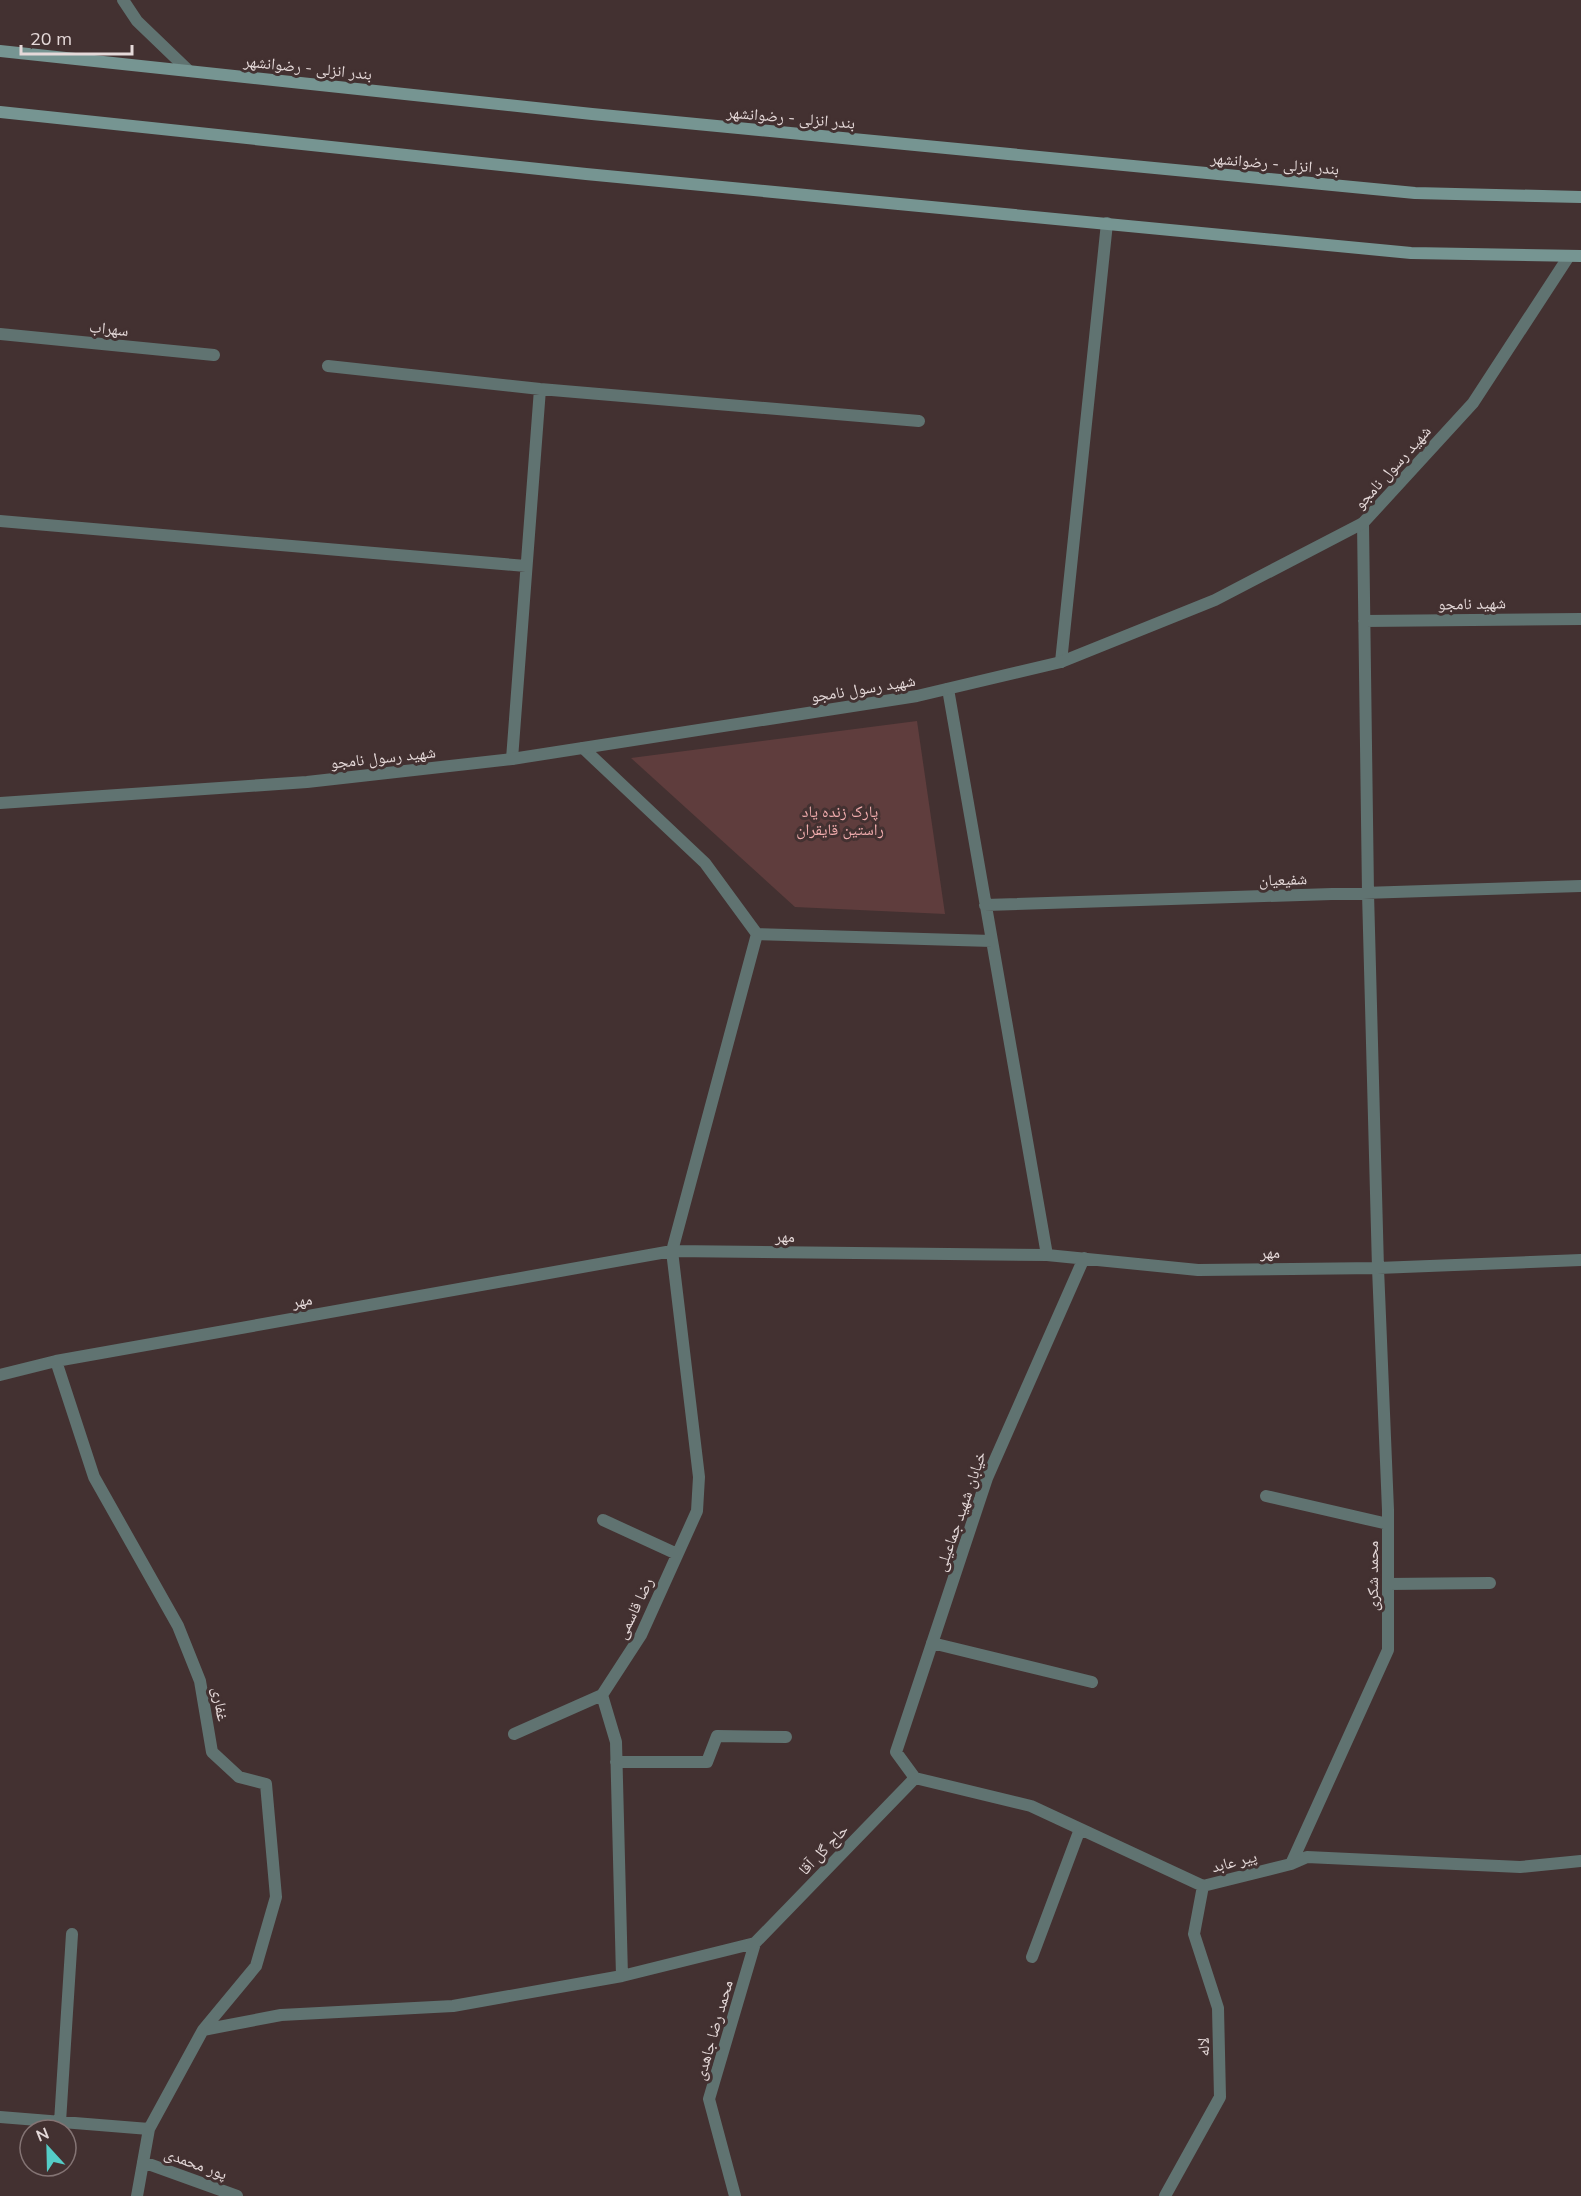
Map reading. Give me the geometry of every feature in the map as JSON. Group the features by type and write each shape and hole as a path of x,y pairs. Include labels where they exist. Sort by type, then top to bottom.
{"main road":[{"name":"بندر انزلی - رضوانشهر","path":"0,51 592,114 1415,193 1581,197"},
{"path":"0,112 598,175 1411,253 1575,256"}],"street":[{"path":"123,0 137,21 189,71"},
{"path":"1060,662 1107,224"},
{"name":"شهید رسول نامجو","path":"0,803 307,782 512,759 917,696 1060,662 1215,600 1363,523 1473,403 1575,256"},
{"name":"سهراب","path":"0,334 214,356"},
{"path":"328,366 540,389 919,421"},
{"path":"512,759 540,389"},
{"path":"0,521 526,566"},
{"name":"محمد شکری","path":"1291,1864 1388,1650 1388,1524 1378,1268 1368,893 1363,523"},
{"name":"شهید نامجو","path":"1364,621 1581,619"},
{"path":"948,689 1047,1255"},
{"path":"583,748 705,863 757,934"},
{"name":"شفیعیان","path":"986,905 1581,886"},
{"path":"757,934 992,941"},
{"path":"672,1251 757,934"},
{"name":"مهر","path":"0,1376 56,1361 672,1251 1047,1255 1198,1270 1378,1268 1581,1260"},
{"name":"رضا قاسمی","path":"602,1695 641,1635 697,1511 699,1477 672,1251"},
{"name":"خیابان شهید جماعیلی","path":"915,1778 896,1752 987,1478 1084,1258"},
{"name":"غفاری","path":"56,1361 94,1477 178,1626 201,1681 212,1752 239,1777 266,1784 276,1897 256,1966 203,2030"},
{"path":"1266,1496 1388,1524"},
{"path":"603,1520 677,1554"},
{"path":"1388,1584 1490,1583"},
{"path":"932,1643 1092,1682"},
{"path":"514,1734 602,1695 616,1742 622,1976"},
{"path":"616,1762 707,1762 717,1736 786,1737"},
{"name":"پیر عابد","path":"915,1778 1031,1806 1203,1886 1291,1864 1307,1857 1521,1867 1581,1861"},
{"name":"حاج گل آقا","path":"755,1943 915,1778"},
{"path":"1032,1957 1080,1829"},
{"name":"لاله","path":"1165,2196 1220,2097 1218,2008 1194,1934 1203,1886"},
{"path":"60,2118 72,1934"},
{"path":"137,2196 149,2128 203,2030 281,2015 453,2006 622,1976 755,1943"},
{"name":"محمد رضا جاهدی","path":"735,2196 709,2099 755,1943"},
{"path":"0,2117 18,2118"},
{"path":"78,2123 149,2128"},
{"name":"پور محمدی","path":"143,2162 237,2196"}],"green space":[{"name":"پارک زنده یاد راستین قایقران","path":"917,721 945,914 795,907 631,758"}]}
